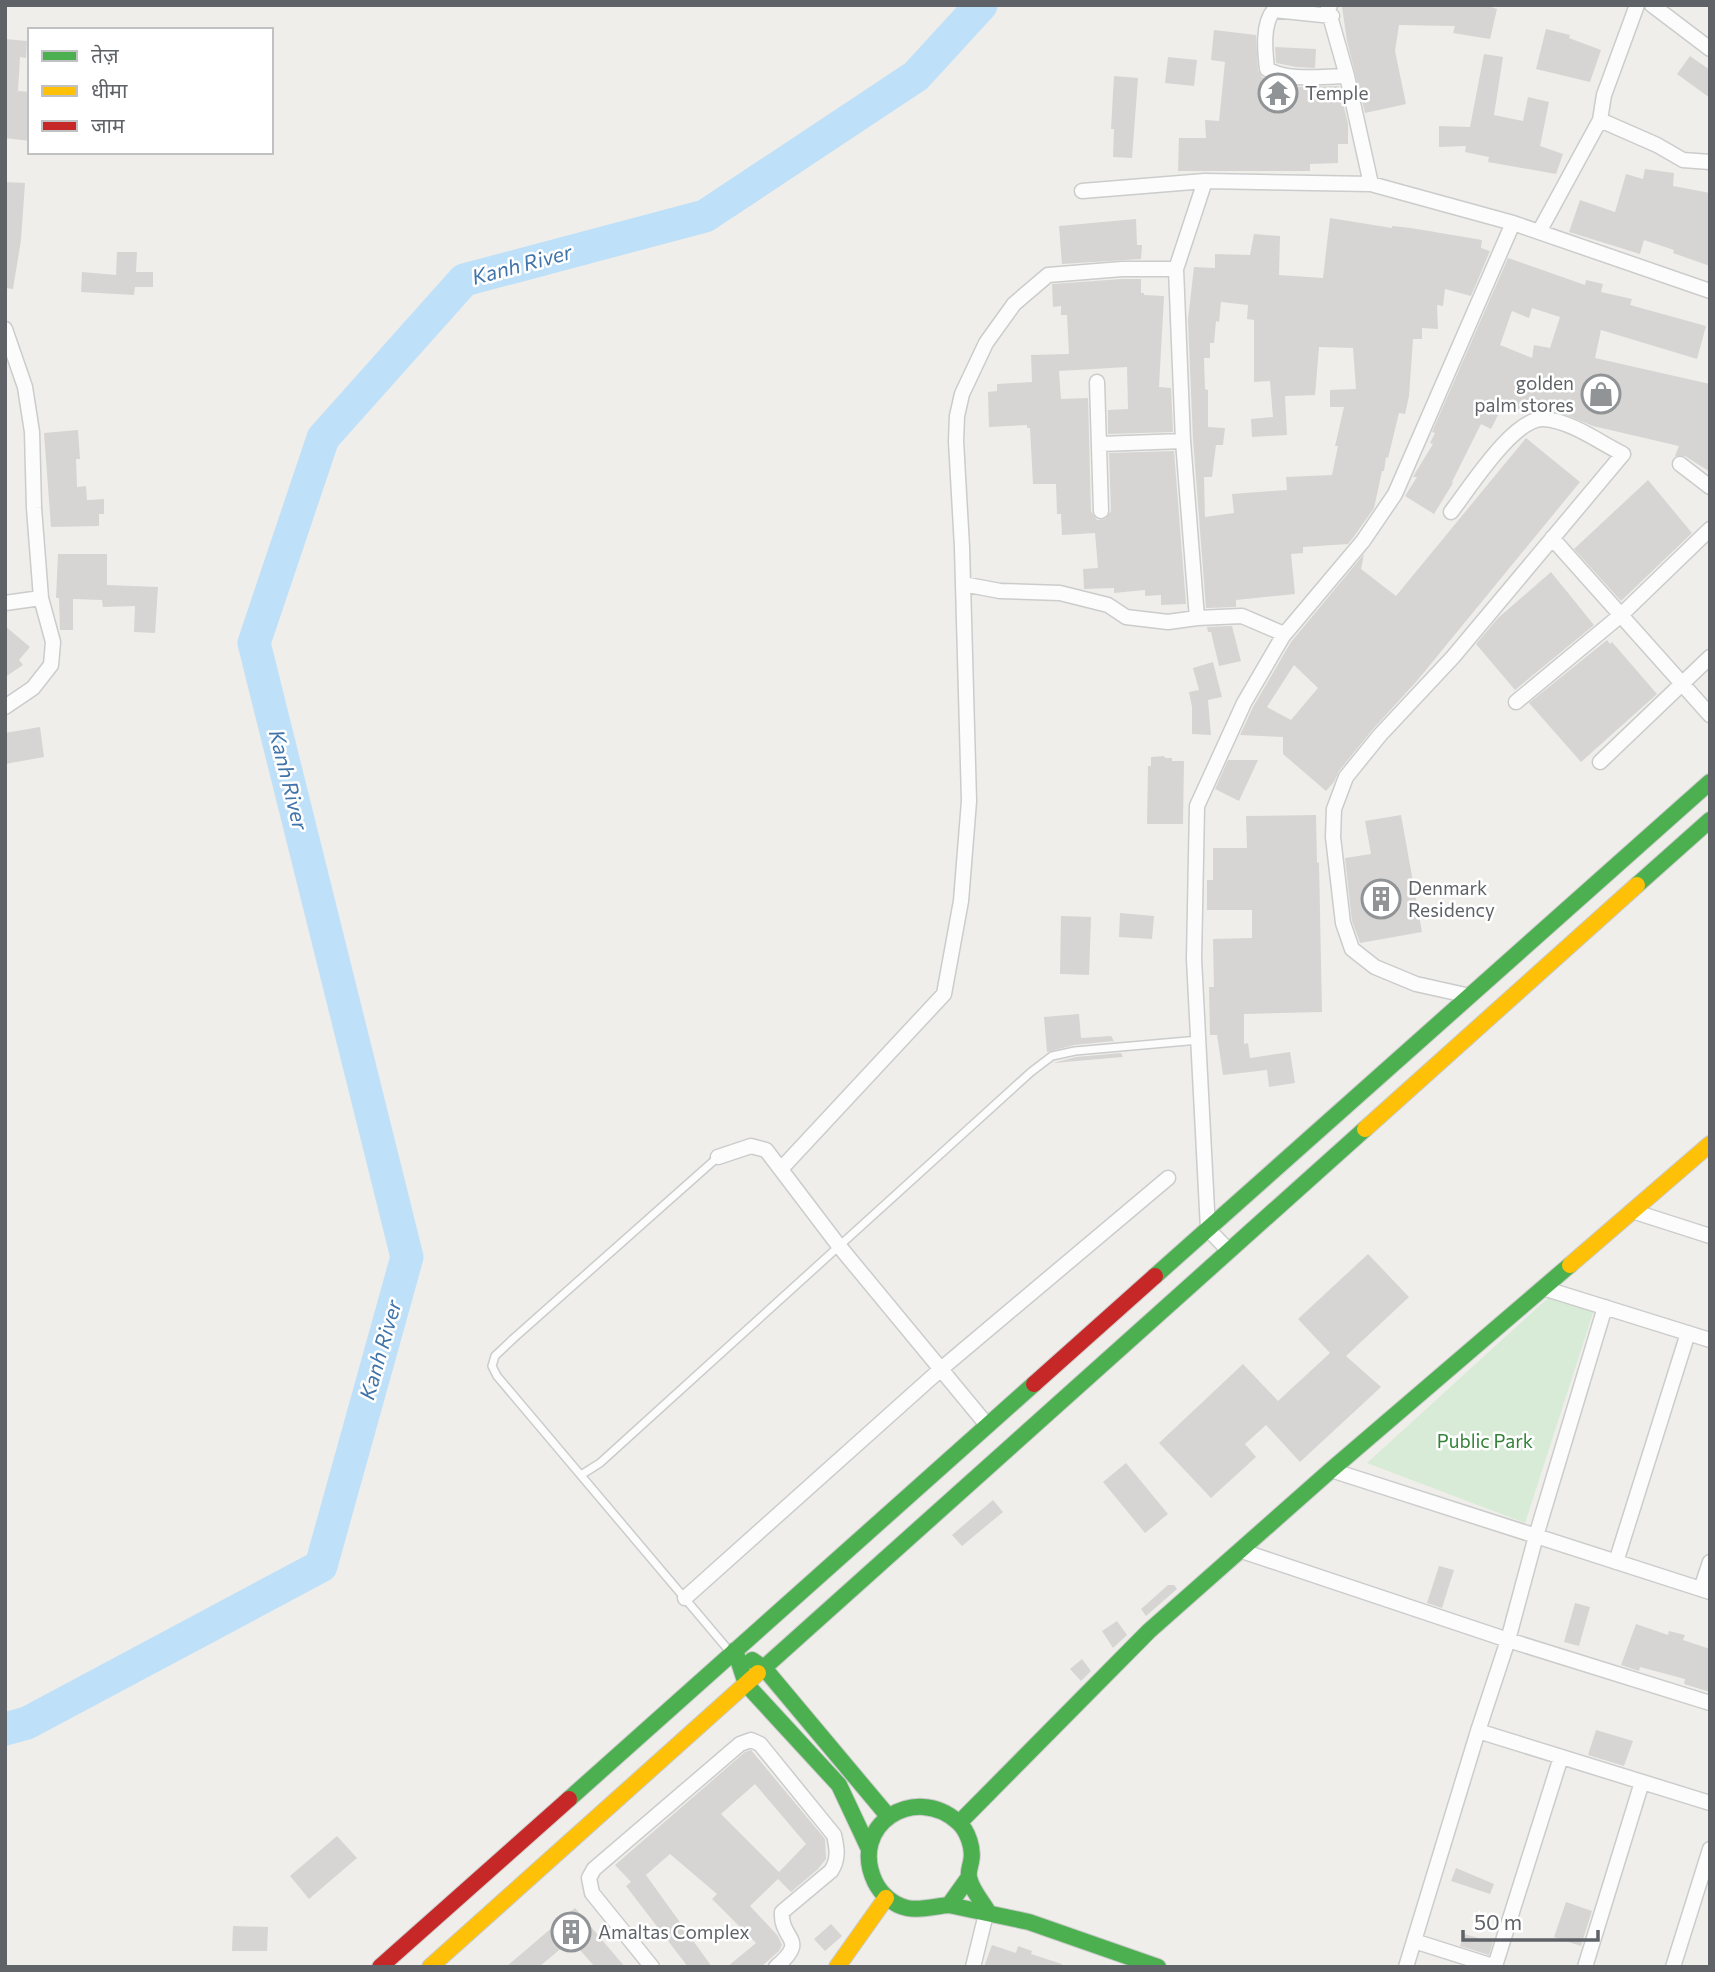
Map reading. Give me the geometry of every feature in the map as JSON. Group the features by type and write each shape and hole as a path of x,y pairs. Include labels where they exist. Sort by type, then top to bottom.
{"street":[{"path":"1539,232 1600,120 1604,95 1637,5"},
{"path":"1652,5 1710,49"},
{"path":"1347,76 1289,76 1267,69 1268,17 1274,10 1331,11 1347,76 1371,184"},
{"path":"1600,120 1657,145 1683,160 1710,162"},
{"path":"1197,618 1183,441 1176,269 1205,181"},
{"path":"1082,191 1205,181 1371,184 1513,223 1710,291"},
{"path":"1229,1251 1208,1229 1194,959 1197,806 1244,703 1284,634 1363,541 1395,494 1513,223"},
{"path":"781,1169 944,994 961,901 969,801 957,416 962,394 986,343 1014,304 1048,275 1122,269 1176,269"},
{"path":"5,329 25,387 32,432 34,508 41,598 52,642 51,665 33,688 5,706"},
{"path":"1097,382 1101,511"},
{"path":"1451,512 1505,442 1532,420 1560,422 1623,454 1453,657 1380,735 1346,777 1334,809 1333,837 1343,923 1352,949 1375,967 1416,984 1469,996"},
{"path":"1100,444 1183,441"},
{"path":"1679,464 1710,486"},
{"path":"1516,702 1621,615 1710,529"},
{"path":"1552,538 1710,715"},
{"path":"963,584 1000,591 1060,593 1108,605 1126,617 1138,619 1168,622 1242,617 1284,634"},
{"path":"5,603 41,598"},
{"path":"1600,762 1710,657"},
{"path":"380,1967 1710,782"},
{"path":"430,1967 1710,820"},
{"path":"959,1823 1149,1631 1331,1470 1710,1144"},
{"path":"718,1157 751,1146 766,1150 839,1246 987,1425"},
{"path":"685,1598 941,1369 1168,1178"},
{"path":"1632,1212 1710,1236"},
{"path":"1544,1288 1710,1340"},
{"path":"1406,1967 1508,1640 1536,1536 1605,1307"},
{"path":"1616,1562 1688,1333"},
{"path":"1331,1470 1706,1590 1710,1562"},
{"path":"1242,1551 1508,1640 1710,1703"},
{"path":"733,1652 764,1668 888,1816"},
{"path":"733,1652 746,1684 839,1785 869,1849"},
{"path":"1478,1731 1710,1803"},
{"path":"652,1967 592,1893 589,1878 604,1860 740,1744 751,1740 760,1744 834,1835 837,1848 837,1863 831,1871 782,1912 782,1924 791,1937 793,1947 789,1956 776,1967"},
{"path":"1414,1941 1496,1967 1561,1757"},
{"path":"1585,1967 1642,1782"},
{"path":"949,1905 969,1877 972,1857 968,1837 959,1823 939,1809 918,1805 898,1810 888,1816 871,1839 867,1856 871,1879 886,1898 900,1907 919,1910 949,1905 987,1910 1025,1920 1158,1967"},
{"path":"1673,1967 1710,1849"},
{"path":"969,1877 987,1910 973,1967"},
{"path":"837,1967 886,1898"}],"lane":[{"path":"581,1475 600,1463 1031,1072 1052,1056 1075,1051 1199,1040"},
{"path":"718,1157 495,1356 492,1366 497,1376 733,1652"}],"green space":[{"name":"Public Park","path":"1549,1297 1595,1307 1525,1523 1367,1463"}],"building":[{"path":"1485,5 1497,9 1490,39 1453,33 1455,26 1399,25 1395,51 1406,104 1365,113 1347,41 1342,7"},
{"path":"1546,29 1570,35 1569,38 1601,50 1590,82 1536,69"},
{"path":"1214,30 1256,35 1258,71 1262,77 1272,82 1295,87 1339,86 1348,124 1348,144 1338,144 1338,163 1310,164 1310,171 1178,171 1179,138 1206,138 1205,120 1219,121 1225,62 1211,60"},
{"path":"5,39 27,41 26,58 20,57 18,91 28,92 28,141 5,138"},
{"path":"1275,47 1316,49 1315,68 1276,63"},
{"path":"1484,54 1503,57 1494,115 1523,121 1528,97 1549,102 1540,146 1563,154 1556,174 1488,162 1489,157 1465,152 1466,146 1439,147 1439,126 1470,127"},
{"path":"1690,56 1710,70 1710,98 1677,74"},
{"path":"1168,57 1197,60 1194,86 1165,83"},
{"path":"1114,76 1138,78 1132,158 1113,157 1114,129 1111,129"},
{"path":"1645,169 1674,173 1673,186 1710,193 1710,266 1644,240 1640,254 1569,232 1580,200 1615,212 1626,174 1643,179"},
{"path":"5,182 25,183 21,240 13,289 5,288"},
{"path":"1330,218 1482,240 1481,248 1490,251 1471,296 1445,289 1443,306 1437,305 1438,329 1422,328 1422,339 1413,339 1405,414 1399,413 1374,508 1348,544 1303,547 1303,553 1291,554 1295,594 1236,600 1236,607 1206,608 1193,440 1188,320 1194,267 1215,268 1215,254 1250,255 1254,234 1280,236 1279,275 1323,278","holes":["1221,302 1248,305 1247,319 1254,320 1254,382 1270,381 1273,417 1251,419 1252,437 1287,435 1285,396 1315,395 1319,347 1353,348 1356,389 1330,390 1330,407 1344,407 1332,475 1286,477 1287,490 1232,494 1234,513 1205,517 1204,477 1212,477 1216,445 1223,445 1225,428 1208,427 1208,390 1205,389 1204,358 1210,358 1210,343 1214,343"]},
{"path":"1136,219 1137,245 1142,245 1141,259 1062,264 1059,226"},
{"path":"117,252 137,252 136,272 153,272 153,287 135,287 134,295 81,292 82,272 116,275"},
{"path":"1508,258 1585,285 1586,280 1603,284 1601,292 1632,299 1630,305 1706,326 1697,359 1601,330 1595,358 1710,384 1710,472 1685,456 1675,456 1679,446 1593,426 1557,411 1531,412 1479,400 1498,415 1491,429 1481,424 1453,483 1434,514 1405,496 1433,444 1430,443 1435,433 1432,432","holes":["1532,308 1560,317 1550,348 1534,345 1532,358 1500,345 1512,311 1529,318"]},
{"path":"1141,279 1141,293 1164,296 1159,387 1171,388 1173,432 1108,434 1108,410 1128,409 1127,367 1059,371 1061,399 1088,398 1091,511 1097,520 1105,519 1111,511 1109,453 1174,451 1186,604 1161,605 1161,595 1145,596 1145,590 1114,593 1114,588 1084,589 1083,569 1098,568 1095,533 1062,535 1061,514 1057,514 1056,484 1033,484 1030,428 1027,428 1027,425 989,427 988,392 997,391 997,384 1032,382 1031,355 1069,354 1067,315 1061,315 1061,306 1053,307 1052,284"},
{"path":"78,430 80,459 76,459 77,487 86,486 87,500 104,499 104,514 99,514 99,526 51,527 44,433"},
{"path":"1526,438 1580,482 1416,682 1373,729 1326,791 1283,754 1283,737 1240,735 1291,642 1364,554 1361,569 1396,596","holes":["1294,665 1318,688 1291,720 1267,707"]},
{"path":"1648,480 1692,533 1621,601 1574,549"},
{"path":"58,554 107,554 107,585 158,587 155,633 134,632 135,606 103,607 102,600 73,599 73,630 60,630 59,598 56,598"},
{"path":"1551,572 1594,625 1515,690 1476,644 1498,618"},
{"path":"5,626 30,647 19,660 23,665 5,677"},
{"path":"1232,626 1241,661 1219,666 1211,632 1208,632 1207,627"},
{"path":"1607,640 1610,644 1612,642 1657,694 1581,762 1529,703"},
{"path":"1213,662 1222,697 1208,700 1211,735 1192,734 1189,692 1199,690 1193,668"},
{"path":"40,727 44,757 5,764 5,733"},
{"path":"1151,757 1172,758 1172,761 1184,761 1183,824 1147,824 1148,766 1151,766"},
{"path":"1228,760 1258,760 1239,801 1215,789"},
{"path":"1316,815 1322,1012 1244,1014 1244,1044 1248,1043 1250,1058 1290,1052 1295,1083 1269,1087 1267,1070 1223,1075 1217,1035 1210,1035 1209,987 1214,987 1213,939 1252,938 1252,910 1207,910 1207,880 1213,880 1213,848 1247,848 1246,816"},
{"name":"Denmark Residency","path":"1401,815 1422,932 1360,943 1352,921 1345,858 1371,854 1365,821"},
{"path":"1120,913 1154,916 1152,939 1119,937"},
{"path":"1061,916 1091,917 1089,975 1060,974"},
{"path":"1079,1014 1081,1038 1111,1036 1114,1041 1074,1045 1047,1052 1044,1017"},
{"path":"1121,1053 1123,1057 1053,1063 1076,1057"},
{"path":"1368,1254 1409,1297 1346,1356 1381,1387 1300,1462 1266,1425 1245,1444 1256,1457 1211,1498 1159,1443 1243,1364 1278,1401 1330,1353 1298,1319"},
{"path":"1126,1463 1168,1514 1145,1533 1103,1482"},
{"path":"993,1500 1003,1512 962,1546 952,1535"},
{"path":"1439,1566 1454,1570 1442,1608 1427,1603"},
{"path":"1168,1585 1174,1585 1177,1589 1146,1616 1141,1609"},
{"path":"1575,1603 1590,1607 1579,1646 1564,1642"},
{"path":"1117,1621 1127,1635 1113,1648 1102,1631"},
{"path":"1636,1624 1668,1635 1669,1631 1685,1635 1683,1640 1710,1649 1710,1692 1684,1684 1685,1679 1640,1667 1639,1671 1621,1665"},
{"path":"1082,1659 1091,1671 1081,1681 1070,1669"},
{"path":"1596,1730 1633,1741 1624,1766 1588,1755"},
{"path":"751,1750 825,1839 826,1859 791,1892 778,1879 750,1906 778,1936 782,1945 779,1951 761,1967 727,1967 756,1943 712,1899 717,1894 670,1854 646,1875 712,1967 688,1967 626,1886 631,1882 615,1865 745,1752","holes":["755,1784 806,1844 779,1872 721,1814"]},
{"path":"337,1836 357,1858 309,1899 290,1876"},
{"path":"1456,1868 1494,1884 1490,1894 1451,1881"},
{"path":"1566,1902 1592,1911 1581,1946 1554,1937"},
{"name":"Amaltas Complex","path":"575,1908 625,1967 595,1967 571,1940 539,1967 506,1967"},
{"path":"831,1924 842,1936 825,1951 814,1939"},
{"path":"233,1926 268,1927 267,1951 232,1951"},
{"path":"1464,1934 1493,1942 1489,1955 1460,1946"},
{"path":"992,1945 1016,1953 1018,1946 1032,1951 1031,1954 1062,1964 1062,1967 984,1967"}],"waterway":[{"name":"Kanh River","path":"5,1729 27,1723 321,1566 407,1257 254,643 323,438 464,280 705,216 916,76 981,5"}],"traffic: fast":[{"path":"1155,1276 1710,782"},
{"path":"1637,885 1710,820"},
{"path":"758,1673 1365,1129"},
{"path":"959,1823 1149,1631 1570,1265"},
{"path":"569,1799 1034,1384"},
{"path":"735,1650 746,1684 839,1785 869,1849"},
{"path":"752,1660 764,1668 888,1816"},
{"path":"969,1877 949,1905 918,1909 902,1907 888,1898 875,1882 869,1861 871,1843 878,1828 890,1816 906,1809 923,1807 941,1811 958,1822 967,1835 972,1852 970,1881 987,1910"},
{"path":"949,1905 1029,1922 1158,1967"}],"traffic: slow":[{"path":"1365,1129 1637,885"},
{"path":"1570,1265 1710,1144"},
{"path":"430,1967 758,1673"},
{"path":"837,1967 886,1898"}],"traffic: jam":[{"path":"1034,1384 1155,1276"},
{"path":"380,1967 569,1799"}],"place":[{"name":"Temple","path":"1278,93"},
{"name":"golden palm stores","path":"1601,394"},
{"name":"Denmark Residency","path":"1381,899"},
{"name":"Amaltas Complex","path":"571,1932"}]}
